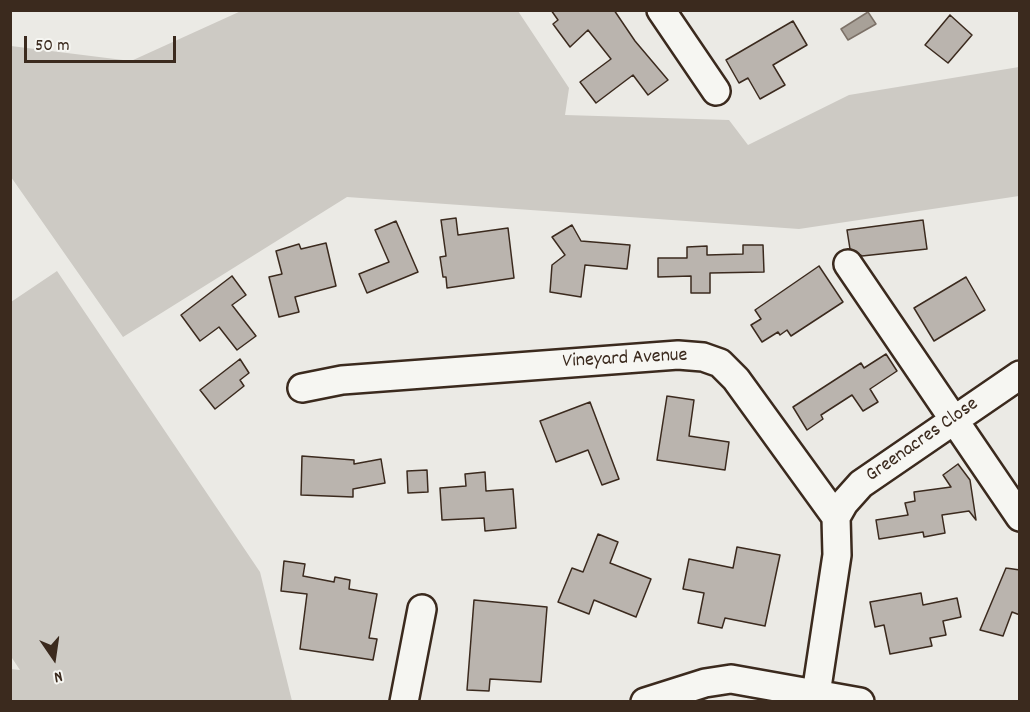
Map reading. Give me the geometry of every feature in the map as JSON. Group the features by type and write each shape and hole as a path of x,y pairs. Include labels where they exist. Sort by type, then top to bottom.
{"street":[{"path":"661,10 716,91"},
{"path":"848,264 1020,516"},
{"name":"Vineyard Avenue","path":"302,388 342,380 447,370 678,355 712,359 736,379 836,517"},
{"name":"Greenacres Close","path":"836,517 844,502 861,484 954,418 1020,375"},
{"path":"816,694 837,555 836,517"},
{"path":"404,702 422,609"},
{"path":"645,702 705,682 731,679 860,702"}],"shaded area":[{"path":"241,11 518,11 569,88 565,115 729,120 748,145 849,95 1019,67 1019,196 799,229 347,197 123,337 11,177 11,46 131,61"},
{"path":"868,12 876,24 848,40 841,29"},
{"path":"57,271 260,572 292,701 11,701 11,669 20,670 10,655 11,302"}],"building":[{"path":"551,10 614,10 635,41 668,80 648,95 633,75 596,103 580,82 611,59 588,30 570,47 553,24 558,20"},
{"path":"950,15 972,35 948,63 925,45"},
{"path":"793,21 807,45 773,65 785,85 760,99 748,78 739,83 726,60"},
{"path":"456,218 458,235 508,228 514,278 447,288 440,257 446,256 441,220"},
{"path":"923,220 927,249 862,256 850,249 847,230"},
{"path":"396,221 418,272 367,293 359,274 389,262 375,230"},
{"path":"572,225 581,241 630,245 627,269 585,265 581,297 550,292 552,265 565,255 552,237"},
{"path":"326,243 336,286 295,297 299,312 279,317 269,277 282,274 276,251 299,244 301,249"},
{"path":"743,245 763,245 764,272 710,273 710,293 691,293 691,276 658,277 658,258 687,258 687,247 707,246 707,255 743,254"},
{"path":"819,266 843,302 791,336 787,330 780,335 778,332 762,342 751,325 761,319 755,310"},
{"path":"232,276 246,295 232,305 256,336 237,350 219,327 200,341 181,315"},
{"path":"966,277 985,310 934,341 914,308"},
{"path":"886,354 897,371 870,389 878,402 863,411 852,395 821,415 823,419 807,430 793,407 861,363 864,368"},
{"path":"240,359 249,373 240,380 244,386 215,409 200,390"},
{"path":"667,396 694,400 689,436 729,442 725,470 657,460"},
{"path":"590,402 619,479 602,485 588,450 556,462 540,421"},
{"path":"302,456 354,460 354,464 381,459 385,483 353,489 353,497 301,495"},
{"path":"958,464 970,480 976,520 969,511 942,515 945,533 924,537 923,532 879,539 876,520 908,515 905,503 915,501 914,492 951,487 943,475"},
{"path":"427,470 428,492 408,493 407,471"},
{"path":"485,472 486,491 513,489 516,528 485,531 484,518 442,520 440,488 466,486 465,474"},
{"path":"598,534 618,542 610,563 651,579 636,617 594,600 589,614 558,602 572,568 583,572"},
{"path":"737,547 780,555 765,626 725,618 722,628 698,623 704,593 683,589 689,559 733,568"},
{"path":"284,561 305,564 303,576 334,582 335,577 350,580 349,589 377,594 369,638 377,639 373,660 300,649 307,594 281,591"},
{"path":"1006,568 1020,570 1020,615 1012,612 1003,636 980,630"},
{"path":"921,593 923,605 957,598 961,617 943,621 946,635 930,638 932,646 890,654 884,625 875,627 870,602"},
{"path":"474,600 547,607 541,682 490,679 489,691 467,690"}]}
